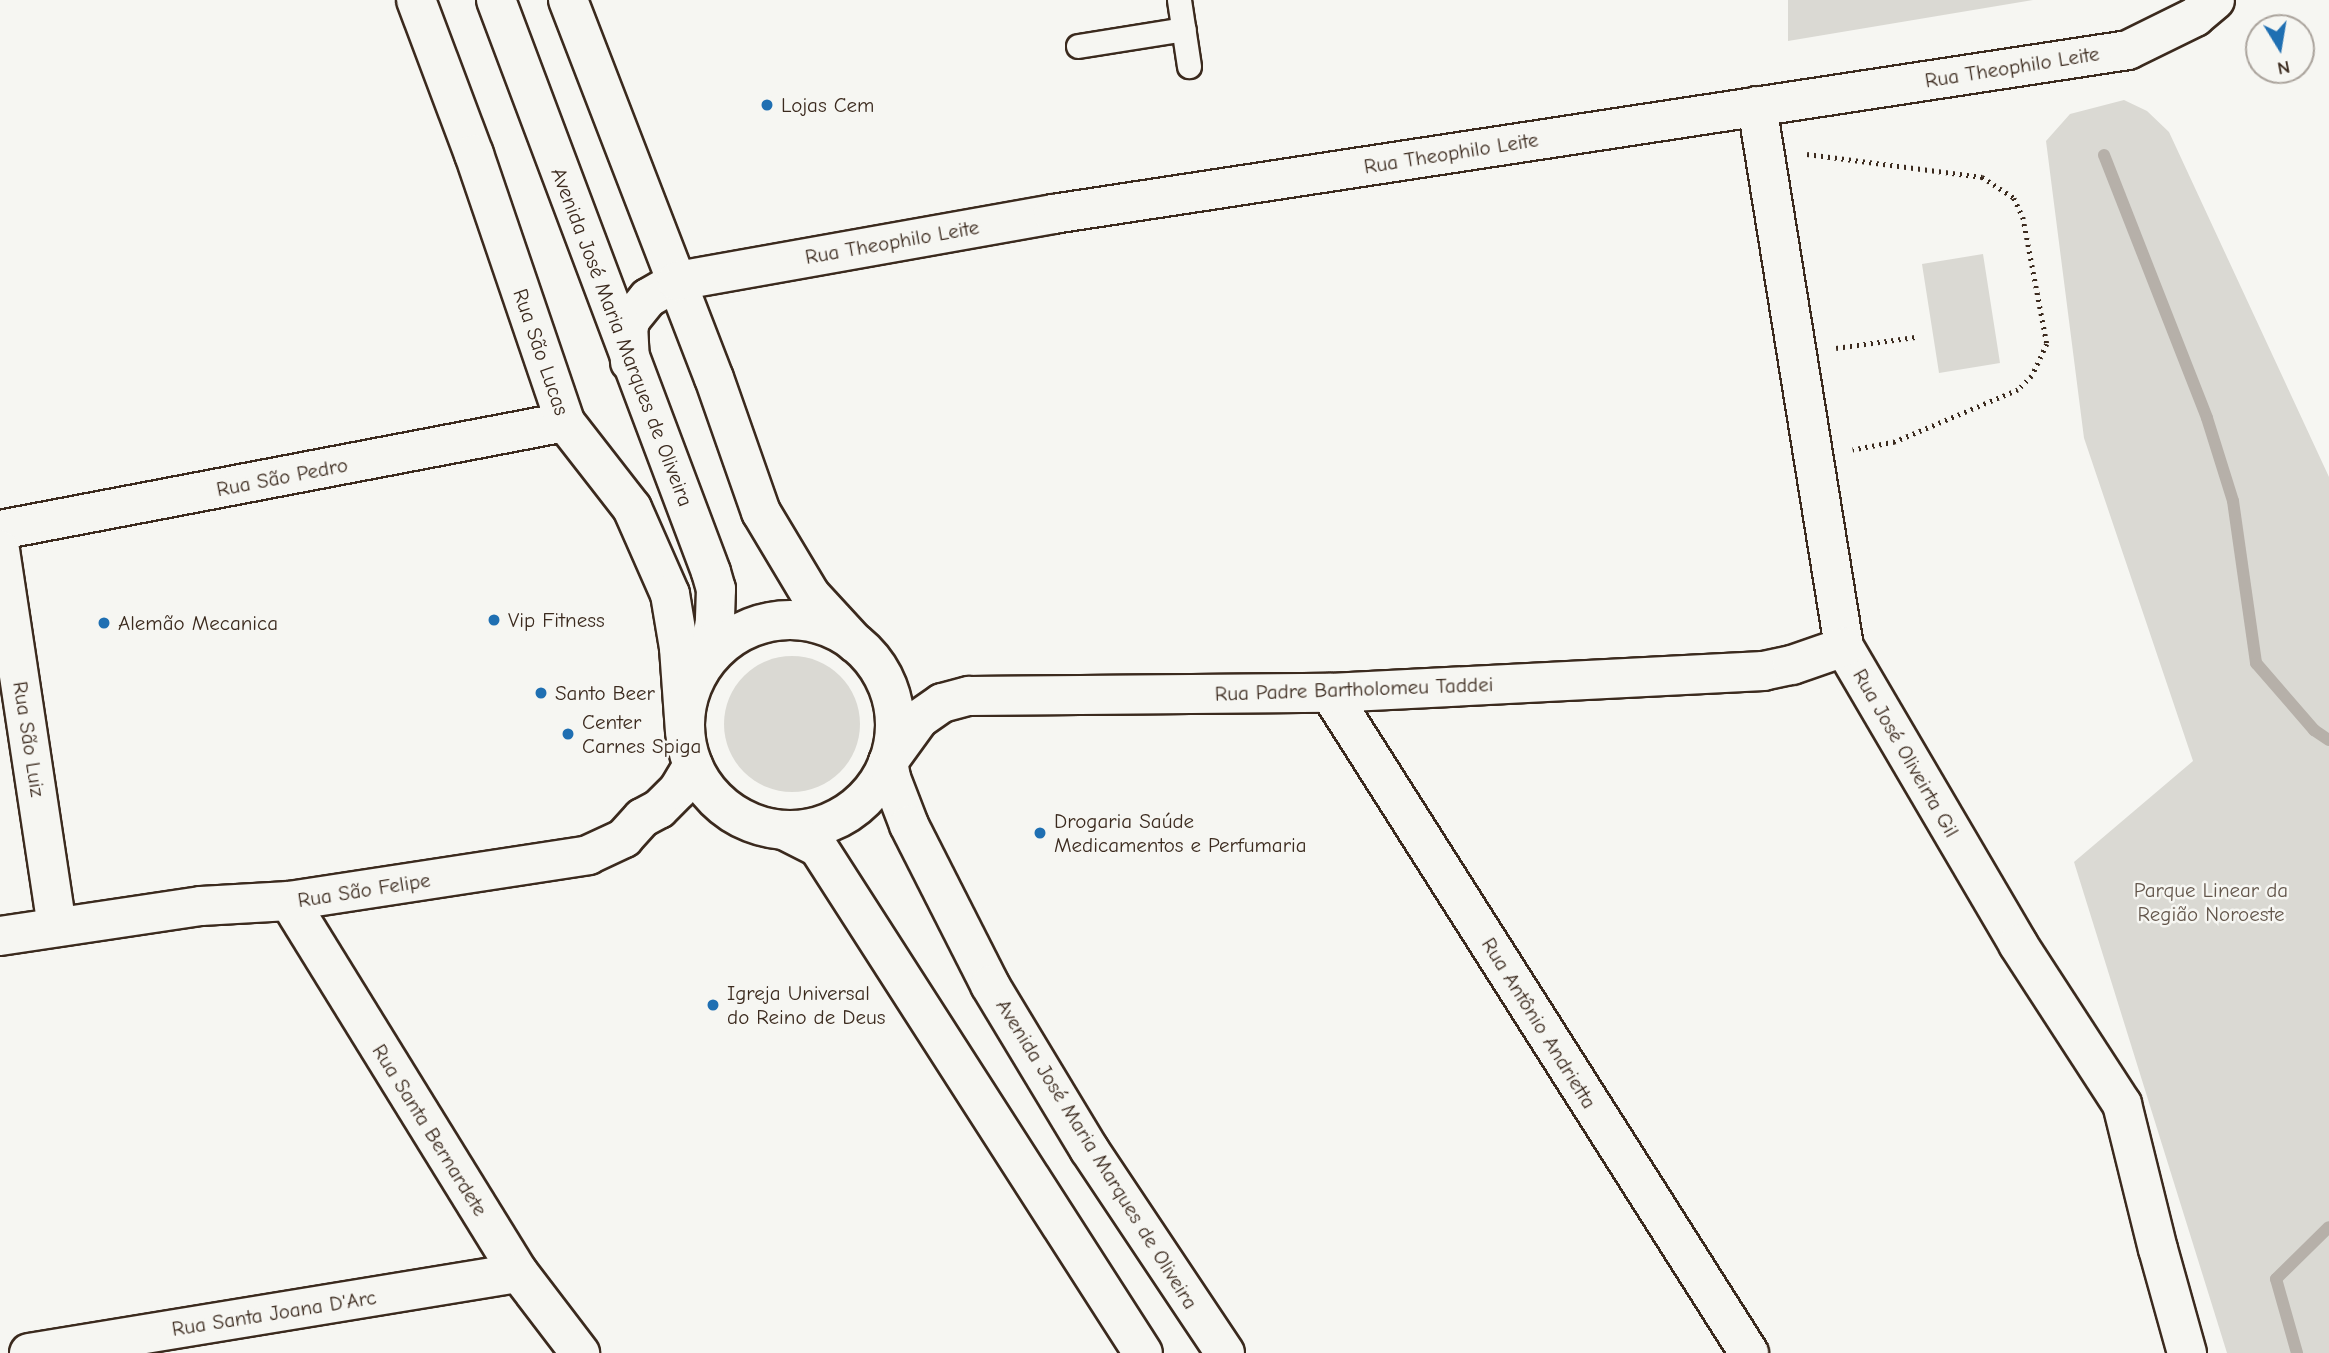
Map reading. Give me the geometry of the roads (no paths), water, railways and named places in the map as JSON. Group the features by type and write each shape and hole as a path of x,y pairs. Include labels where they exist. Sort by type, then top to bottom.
{"street":[{"name":"Rua São Lucas","path":"416,0 474,155 565,422 632,508 654,551 670,594 689,748"},
{"name":"Avenida José Maria Marques de Oliveira","path":"496,0 716,589 711,643 696,675"},
{"path":"568,0 677,281 761,512 810,594 878,668 892,696 897,732 888,762 873,790 849,813 815,825 786,831"},
{"name":"Rua Theophilo Leite","path":"677,281 1053,214 2128,50 2195,18 2215,0"},
{"name":"Rua José Oliveirta Gil","path":"1758,106 1844,647 2018,944 2122,1104 2158,1249 2188,1353"},
{"path":"630,362 628,329 631,319 642,303 677,281"},
{"name":"Rua São Pedro","path":"0,530 565,422"},
{"name":"Rua São Luiz","path":"0,550 57,927"},
{"path":"855,643 827,627 806,621 763,624 736,635 714,653 696,675 687,703 689,748 702,785 725,808 754,824 786,831 818,847 1143,1353"},
{"name":"Rua Padre Bartholomeu Taddei","path":"888,762 919,719 942,703 969,696 1330,693 1763,671 1793,665 1844,647"},
{"name":"Rua Antônio Andrietta","path":"1330,693 1749,1353"},
{"name":"Rua São Felipe","path":"0,936 201,906 289,901 588,855 624,838 642,818 659,809 678,790 689,748"},
{"name":"Avenida José Maria Marques de Oliveira","path":"888,762 906,817 990,985 1089,1149 1224,1353"},
{"name":"Rua Santa Bernardete","path":"289,901 519,1273 580,1353"},
{"name":"Rua Santa Joana D'Arc","path":"29,1353 519,1273"}],"lane":[{"path":"1178,0 1189,66"},
{"path":"1078,46 1184,29"}],"waterway":[{"path":"2104,155 2207,418 2233,501 2256,663 2314,730 2329,740"},
{"path":"2297,1353 2276,1279 2329,1227"}],"place":[{"name":"Lojas Cem","path":"767,105"},
{"name":"Vip Fitness","path":"494,620"},
{"name":"Alemão Mecanica","path":"104,623"},
{"name":"Santo Beer","path":"541,693"},
{"name":"Center Carnes Spiga","path":"568,734"},
{"name":"Drogaria Saúde Medicamentos e Perfumaria","path":"1040,833"},
{"name":"Igreja Universal do Reino de Deus","path":"713,1005"}],"park label":[{"name":"Parque Linear da Região Noroeste","path":"2211,902"}]}
